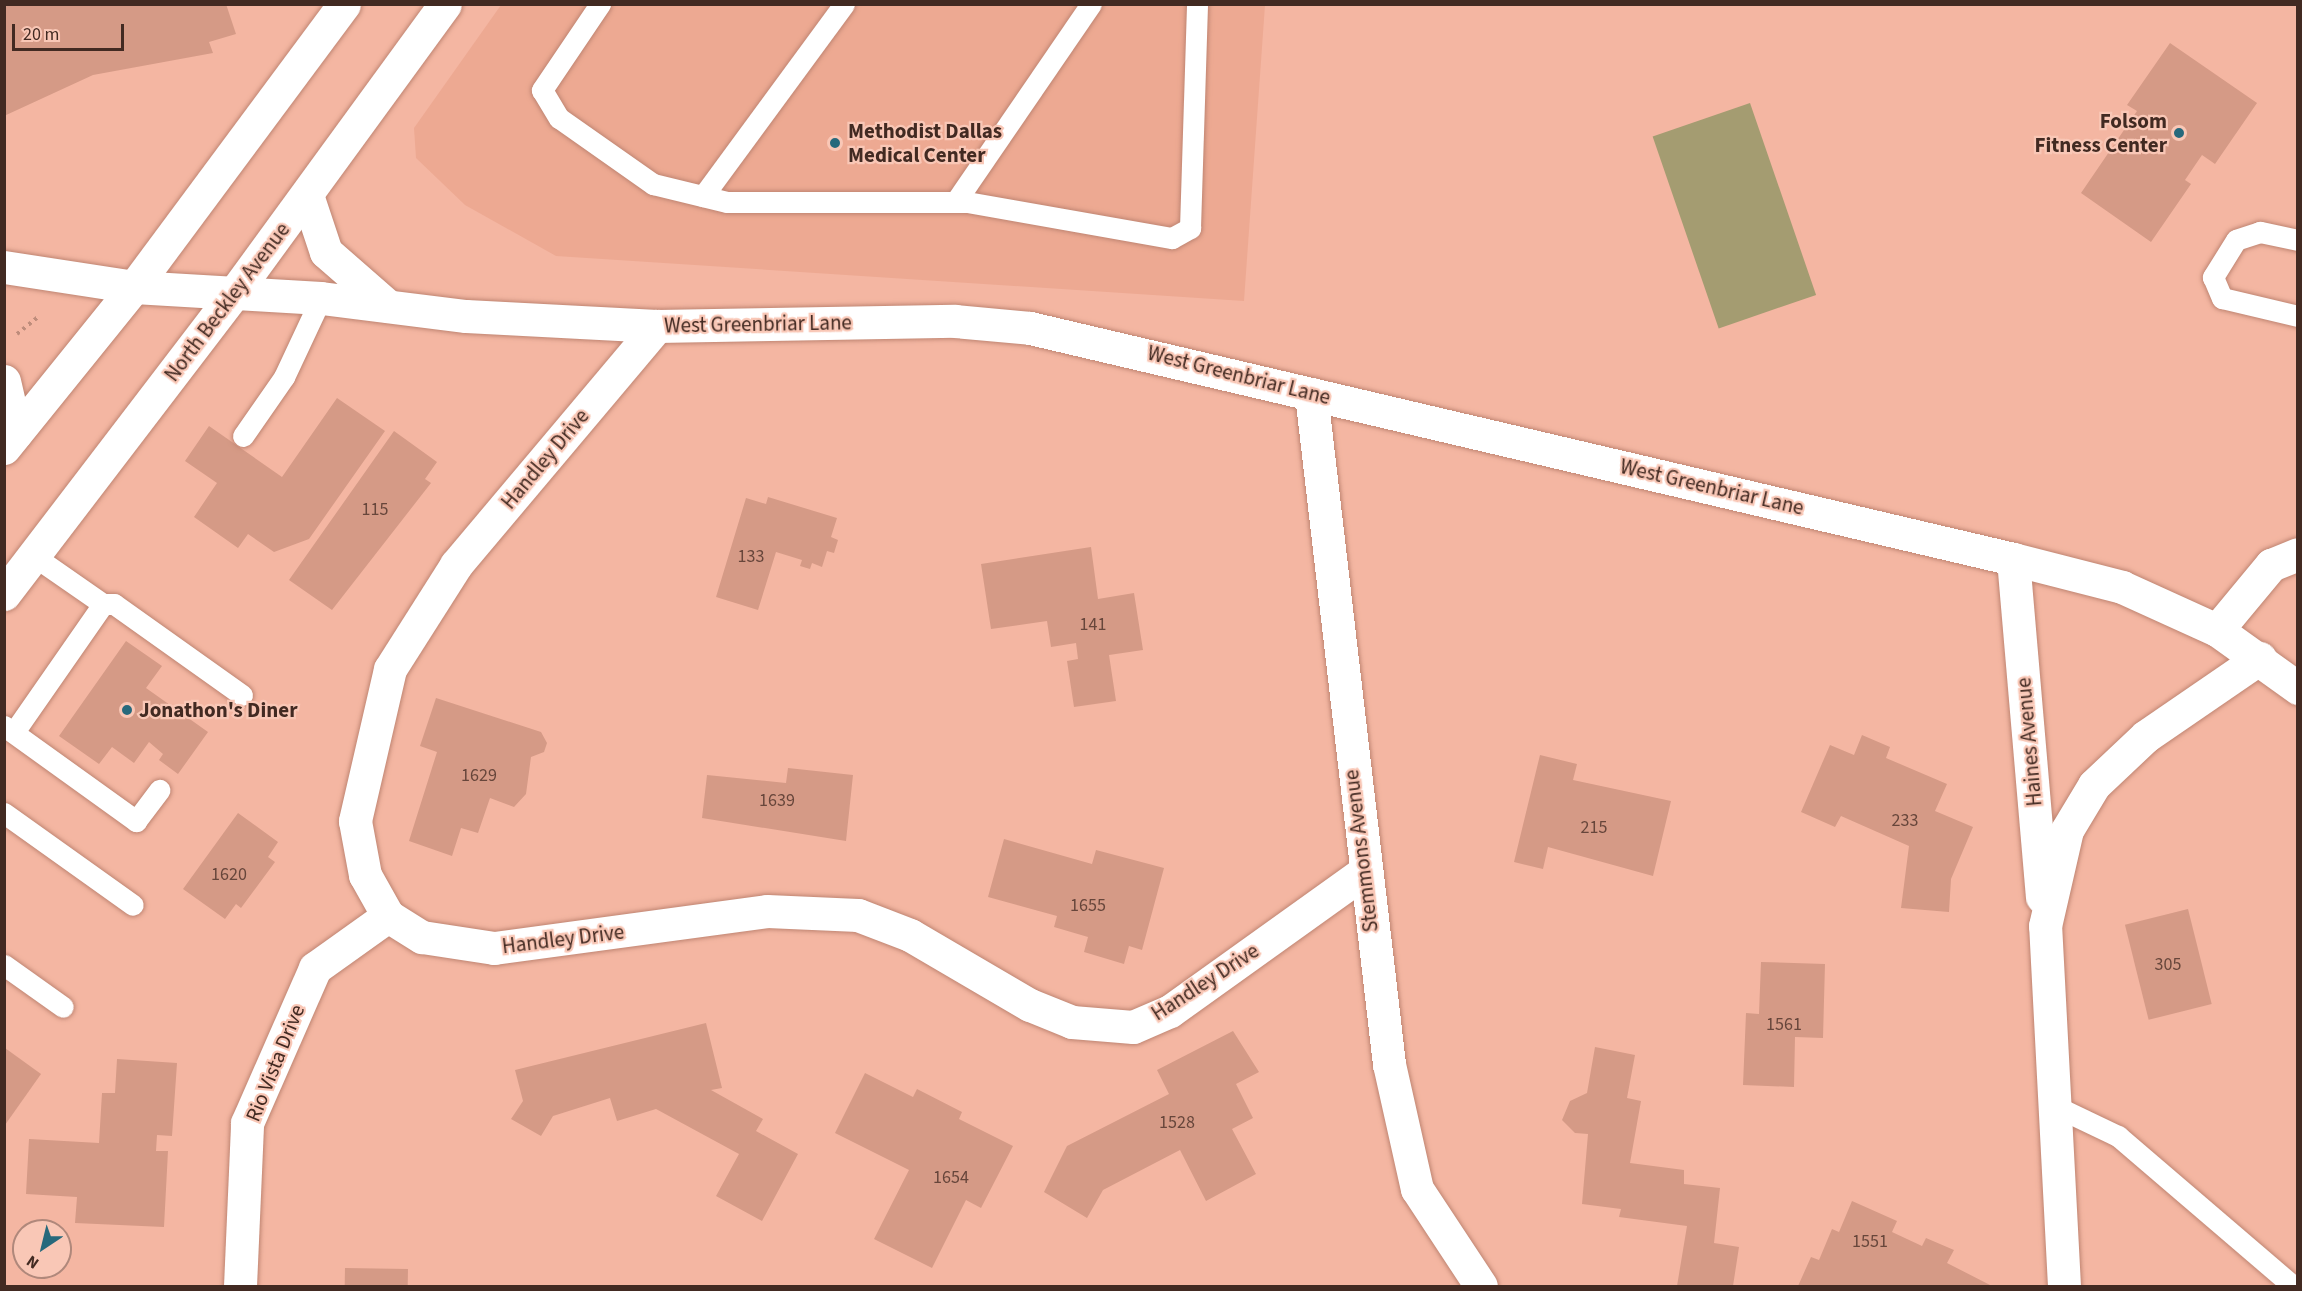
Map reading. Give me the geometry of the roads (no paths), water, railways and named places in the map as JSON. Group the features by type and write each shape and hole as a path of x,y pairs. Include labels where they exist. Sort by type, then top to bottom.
{"street":[{"path":"10,441 134,287 344,4"},
{"name":"North Beckley Avenue","path":"4,594 235,292 445,4"},
{"path":"307,195 326,252 388,306"},
{"name":"West Greenbriar Lane","path":"4,267 134,287 321,298 388,306 657,326 955,321 1030,328 2013,559 2122,587 2217,630 2260,658 2298,688"},
{"name":"Handley Drive","path":"657,326 456,565 390,669 355,820 365,875 388,916 423,937 494,948 767,911 858,915 910,934 1030,1005 1072,1022 1133,1027 1170,1011 1363,873"},
{"path":"4,381 10,441"},
{"name":"Stemmons Avenue","path":"1311,394 1363,873 1389,1064 1417,1189 1481,1287"},
{"path":"2217,630 2271,565 2298,554"},
{"name":"Haines Avenue","path":"2013,559 2045,926 2064,1287"},
{"name":"Haines Avenue","path":"2045,926 2067,830 2094,785 2146,736 2260,658"},
{"name":"Rio Vista Drive","path":"240,1287 248,1123 315,968 388,916"}],"lane":[{"path":"600,4 542,90 559,118 653,184 727,202 956,201 1016,207 1172,238 1190,228 1197,4"},
{"path":"703,196 844,4"},
{"path":"956,201 1091,4"},
{"path":"2298,240 2260,232 2236,240 2213,277 2222,298 2298,316"},
{"path":"243,436 284,377 321,298"},
{"path":"34,556 103,604 114,604 242,695"},
{"path":"103,604 9,729 136,821 159,790"},
{"path":"4,813 133,905"},
{"path":"4,964 63,1007"},
{"path":"2055,1106 2118,1136 2293,1287"}],"place":[{"name":"Folsom Fitness Center","path":"2179,133"},
{"name":"Methodist Dallas Medical Center","path":"835,143"},
{"name":"Jonathon's Diner","path":"127,710"}]}
